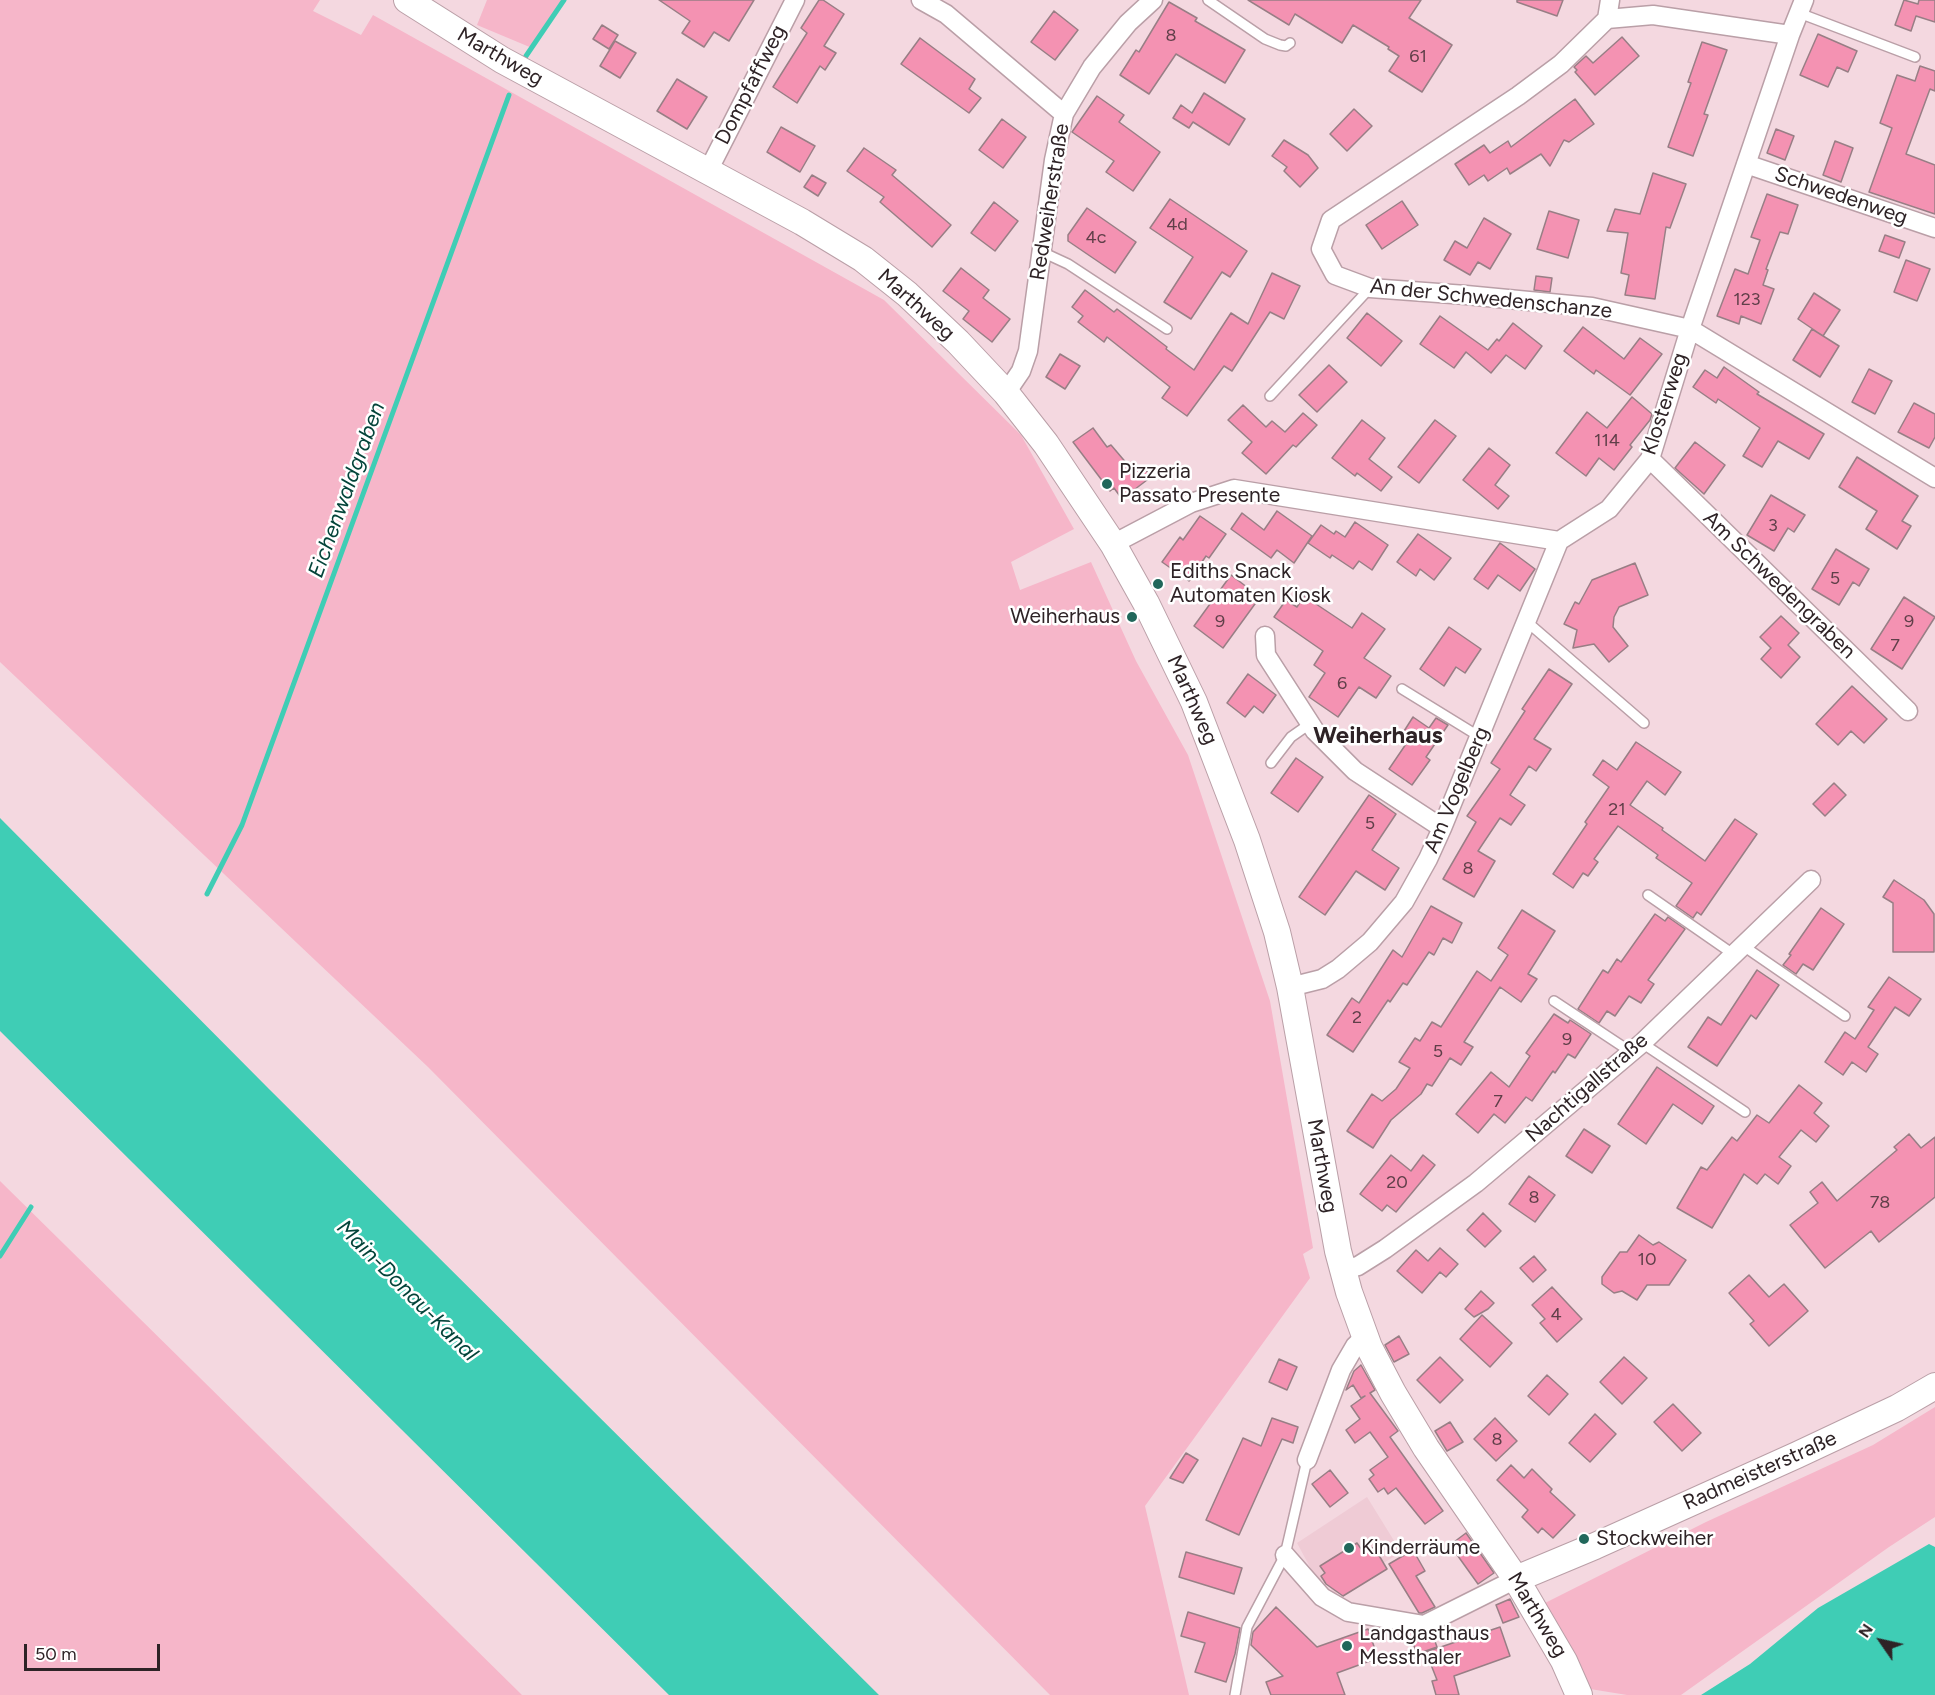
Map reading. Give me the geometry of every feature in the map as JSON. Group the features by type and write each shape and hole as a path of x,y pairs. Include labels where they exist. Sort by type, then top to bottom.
{"main road":[{"name":"Marthweg","path":"407,0 502,60 818,231 876,269 946,329 1006,393 1046,444 1113,544 1141,593 1173,657 1214,749 1260,878 1290,987 1330,1214 1343,1270 1365,1336 1384,1377 1426,1448 1516,1579 1560,1653 1580,1695"},
{"name":"Radmeisterstraße","path":"1516,1579 1797,1455 1897,1408 1935,1386"}],"street":[{"name":"Dompfaffweg","path":"708,171 795,0"},
{"path":"921,0 946,14 1064,114"},
{"name":"Redweiherstraße","path":"1006,393 1021,371 1028,351 1054,160 1064,114 1092,67 1128,24 1153,0"},
{"path":"1610,0 1607,19 1653,15 1790,35"},
{"name":"Klosterweg","path":"1559,541 1609,509 1650,459 1690,329 1801,6"},
{"name":"An der Schwedenschanze","path":"1607,19 1561,64 1518,96 1331,220 1321,249 1335,275 1370,288 1592,307 1690,329 1935,478"},
{"name":"Schwedenweg","path":"1746,164 1935,228"},
{"name":"Am Schwedengraben","path":"1650,459 1908,711"},
{"path":"1113,544 1191,503 1234,489 1559,541"},
{"name":"Am Vogelberg","path":"1290,987 1322,979 1354,957 1404,902 1442,828 1559,541"},
{"path":"1265,636 1266,655 1315,730 1355,771 1442,828"},
{"name":"Nachtigallstraße","path":"1343,1270 1358,1266 1385,1249 1476,1183 1637,1048 1811,880"},
{"path":"1307,1460 1341,1370 1354,1346 1365,1336"},
{"path":"1285,1555 1322,1597 1348,1612 1424,1625 1516,1579"}],"lane":[{"path":"1208,0 1265,39 1286,46 1290,43"},
{"path":"1801,6 1915,57"},
{"path":"1042,252 1068,264 1167,329"},
{"path":"1270,396 1370,288"},
{"path":"1526,621 1644,723"},
{"path":"1402,689 1480,737"},
{"path":"1270,763 1291,737 1311,723"},
{"path":"1648,895 1845,1016"},
{"path":"1554,1001 1745,1112"},
{"path":"1235,1695 1247,1627 1285,1555 1307,1460"}],"shaded area":[{"path":"0,0 320,0 313,11 361,35 373,15 884,300 1021,435 1074,529 1011,562 1020,590 1091,562 1136,661 1188,755 1270,1001 1313,1248 1303,1254 1310,1278 1145,1506 1189,1695 1050,1695 428,1067 0,662"},
{"path":"487,0 565,0 532,48 477,25"},
{"path":"0,1181 522,1695 0,1695"},
{"path":"1935,1407 1935,1517 1889,1547 1681,1695 1627,1695 1584,1688 1545,1603 1706,1522 1873,1445"},
{"name":"Kinderräume","path":"1367,1497 1401,1552 1335,1594 1323,1579 1318,1582 1297,1543"}],"water":[{"name":"Main-Donau-Kanal","path":"0,818 269,1089 879,1695 669,1695 0,1031"},
{"path":"1929,1544 1935,1547 1935,1695 1701,1695 1750,1664 1818,1608"}],"building":[{"path":"659,0 754,0 729,41 714,32 704,47 682,33 690,21"},
{"path":"819,0 823,0 844,14 824,46 836,53 825,70 820,66 797,103 773,87 807,33 801,28"},
{"path":"1248,0 1421,0 1409,18 1452,45 1422,92 1389,71 1399,56 1388,49 1389,47 1353,25 1342,43 1295,14 1289,25"},
{"path":"1517,0 1563,0 1557,16 1517,2"},
{"path":"1904,0 1918,4 1919,0 1935,0 1935,22 1916,16 1911,31 1895,25"},
{"path":"1169,2 1197,18 1195,21 1245,50 1225,83 1176,54 1149,94 1120,75 1136,50 1139,52"},
{"path":"1054,11 1078,30 1055,60 1031,42"},
{"path":"602,25 618,35 609,49 593,39"},
{"path":"1818,34 1857,51 1848,72 1837,67 1828,87 1800,75"},
{"path":"1622,37 1639,56 1595,95 1575,72 1577,70 1574,67 1586,56 1593,63"},
{"path":"920,38 975,79 969,89 981,98 969,113 901,64"},
{"path":"615,41 636,53 620,78 600,66"},
{"path":"1702,42 1727,50 1704,114 1708,115 1693,156 1668,147 1691,83 1688,82"},
{"path":"1920,66 1935,71 1935,91 1930,89 1906,154 1935,165 1935,214 1869,192 1892,128 1880,123 1897,75 1915,81"},
{"path":"677,79 707,97 687,129 657,111"},
{"path":"1204,93 1245,119 1229,145 1193,122 1189,128 1173,118 1181,105 1192,113"},
{"path":"1097,96 1124,115 1119,122 1160,152 1133,191 1106,172 1114,161 1072,132"},
{"path":"1575,99 1594,124 1569,142 1564,140 1550,166 1541,154 1510,174 1507,168 1488,181 1484,175 1469,185 1455,164 1484,145 1490,153 1508,141 1511,147"},
{"path":"1354,109 1372,126 1347,151 1330,134"},
{"path":"1002,119 1026,137 1003,168 979,150"},
{"path":"781,127 815,146 800,172 767,152"},
{"path":"1776,129 1794,136 1785,160 1767,153"},
{"path":"1284,140 1308,155 1318,168 1300,187 1284,171 1287,167 1272,156"},
{"path":"1835,141 1853,148 1841,182 1823,175"},
{"path":"864,148 896,170 892,175 951,225 932,247 880,202 884,197 847,171"},
{"path":"1653,173 1686,184 1670,228 1666,227 1655,299 1625,295 1629,275 1621,273 1628,233 1607,231 1615,209 1640,214"},
{"path":"812,175 826,183 818,196 804,187"},
{"path":"1767,194 1798,205 1788,234 1780,232 1766,269 1768,270 1763,285 1774,289 1761,324 1741,316 1739,324 1717,316 1735,269 1748,274 1760,240 1751,237"},
{"path":"1170,199 1247,251 1230,277 1222,272 1191,319 1164,302 1193,257 1150,228"},
{"path":"1402,201 1418,225 1382,249 1366,225"},
{"path":"994,202 1018,221 995,251 971,233"},
{"path":"1087,208 1136,242 1115,273 1068,241 1068,235"},
{"path":"1549,211 1579,220 1568,258 1537,249"},
{"path":"1484,218 1511,234 1490,269 1478,262 1470,275 1444,260 1455,241 1467,248"},
{"path":"1885,235 1905,242 1899,258 1879,251"},
{"path":"1906,260 1930,269 1917,301 1894,292"},
{"path":"961,268 989,290 983,298 1010,319 992,342 963,319 969,311 943,291"},
{"path":"1272,273 1300,286 1284,319 1270,312 1232,371 1224,366 1187,416 1162,398 1170,387 1107,337 1104,342 1078,322 1083,316 1072,307 1085,290 1114,312 1117,309 1194,370 1231,313 1248,324"},
{"path":"1536,276 1552,278 1550,292 1534,290"},
{"path":"1814,293 1840,310 1823,336 1798,319"},
{"path":"1367,313 1402,341 1381,366 1347,338"},
{"path":"1440,316 1488,350 1497,339 1499,341 1513,323 1542,346 1525,369 1506,355 1491,373 1466,352 1454,368 1420,344"},
{"path":"1583,327 1624,359 1640,338 1662,354 1630,395 1596,370 1594,374 1564,351"},
{"path":"1812,329 1839,346 1820,377 1793,360"},
{"path":"1060,354 1080,366 1065,389 1046,377"},
{"path":"1329,365 1347,382 1317,412 1299,395"},
{"path":"1724,367 1759,392 1757,394 1824,434 1809,459 1778,441 1762,467 1743,456 1760,428 1718,399 1716,403 1693,387 1705,370 1717,378"},
{"path":"1869,369 1892,381 1875,414 1852,402"},
{"path":"1632,397 1652,414 1650,420 1630,445 1632,447 1614,470 1599,458 1586,476 1556,453 1587,412 1607,428"},
{"path":"1914,403 1935,414 1935,437 1929,448 1898,432"},
{"path":"1243,405 1266,427 1272,421 1285,432 1303,413 1317,425 1296,447 1293,445 1266,474 1242,453 1252,442 1228,420"},
{"path":"1362,420 1385,438 1369,459 1392,477 1381,491 1357,473 1355,476 1332,458"},
{"path":"1435,420 1456,436 1419,483 1398,467"},
{"path":"1093,428 1107,447 1111,445 1134,472 1143,466 1151,477 1122,499 1114,488 1110,491 1073,442"},
{"path":"1695,442 1725,465 1704,494 1675,468"},
{"path":"1489,448 1510,465 1495,485 1509,496 1498,509 1463,480"},
{"path":"1857,457 1918,496 1902,521 1911,526 1897,549 1866,529 1877,511 1839,487"},
{"path":"1771,495 1805,515 1794,532 1788,528 1774,551 1747,535"},
{"path":"1277,511 1312,536 1294,563 1277,550 1271,558 1231,529 1242,513 1264,530"},
{"path":"1200,516 1226,534 1209,558 1206,556 1189,581 1162,562 1180,537 1183,540"},
{"path":"1355,522 1388,545 1372,570 1359,561 1353,569 1332,555 1330,558 1308,543 1321,525 1334,534 1336,531 1345,537"},
{"path":"1418,534 1451,558 1434,580 1420,569 1416,576 1397,562"},
{"path":"1500,543 1535,569 1520,591 1498,575 1488,589 1474,579"},
{"path":"1836,549 1869,569 1859,586 1853,582 1839,605 1812,589"},
{"path":"1635,563 1648,595 1619,607 1614,617 1613,627 1628,646 1609,662 1594,644 1573,648 1577,630 1564,624 1575,602 1579,604 1592,580"},
{"path":"1231,575 1260,597 1223,648 1194,626"},
{"path":"1304,596 1352,628 1362,613 1385,629 1364,658 1391,676 1376,698 1359,687 1338,717 1309,697 1325,673 1314,665 1323,651 1274,617 1286,600 1297,607"},
{"path":"1904,597 1935,617 1902,669 1871,649"},
{"path":"1781,616 1799,633 1788,645 1800,657 1781,678 1761,659 1771,648 1760,637"},
{"path":"1449,627 1481,649 1465,673 1456,667 1444,686 1420,669"},
{"path":"1549,669 1572,684 1534,739 1551,749 1536,771 1529,766 1510,795 1525,805 1511,825 1500,818 1478,851 1495,861 1474,897 1443,879 1476,822 1467,816 1500,769 1491,763 1525,711 1522,709"},
{"path":"1248,674 1276,695 1263,713 1254,706 1245,717 1227,703"},
{"path":"1852,686 1887,719 1864,743 1851,731 1838,745 1816,724"},
{"path":"1413,717 1429,728 1436,718 1448,725 1426,757 1430,760 1412,785 1389,769 1406,744 1399,739"},
{"path":"1636,742 1681,772 1665,795 1647,781 1630,805 1663,828 1662,830 1705,861 1735,819 1757,834 1701,915 1697,912 1693,918 1676,906 1692,883 1656,858 1658,855 1618,826 1594,859 1598,862 1588,876 1583,873 1573,888 1553,874 1609,787 1593,775 1603,760 1617,770"},
{"path":"1296,758 1323,777 1298,812 1271,793"},
{"path":"1834,783 1846,795 1825,816 1813,804"},
{"path":"1369,795 1396,814 1372,850 1399,868 1385,890 1356,871 1325,915 1299,897"},
{"path":"1894,880 1924,900 1934,914 1934,952 1893,952 1893,903 1883,897"},
{"path":"1431,906 1462,923 1452,943 1443,938 1434,955 1429,952 1407,985 1403,983 1390,1002 1388,1000 1353,1052 1327,1035 1352,998 1359,1003 1393,950 1402,957"},
{"path":"1821,908 1844,924 1813,970 1803,964 1796,974 1783,965"},
{"path":"1522,910 1555,931 1528,974 1537,979 1521,1002 1500,987 1464,1042 1473,1047 1461,1065 1450,1058 1432,1086 1427,1084 1421,1094 1391,1120 1373,1148 1347,1131 1372,1094 1382,1101 1396,1089 1410,1068 1399,1062 1415,1038 1420,1041 1432,1022 1441,1027 1477,971 1491,981 1508,955 1498,948"},
{"path":"1655,914 1665,921 1668,917 1685,929 1648,980 1654,984 1641,1003 1629,996 1615,1016 1607,1011 1599,1023 1578,1009 1603,970 1608,973 1617,959 1621,962"},
{"path":"1757,970 1779,985 1756,1019 1751,1015 1717,1066 1688,1047 1708,1017 1721,1025"},
{"path":"1889,977 1921,999 1909,1016 1895,1007 1868,1047 1878,1054 1866,1072 1852,1062 1843,1075 1825,1062 1845,1032 1855,1039 1874,1010 1868,1007"},
{"path":"1554,1014 1568,1023 1570,1020 1591,1034 1575,1058 1568,1054 1555,1073 1553,1071 1532,1101 1526,1097 1505,1123 1494,1114 1478,1133 1456,1114 1491,1072 1509,1087 1530,1056 1526,1053"},
{"path":"1657,1067 1714,1106 1702,1124 1673,1104 1646,1144 1618,1124"},
{"path":"1799,1085 1822,1103 1814,1113 1829,1126 1816,1142 1801,1130 1779,1157 1791,1166 1778,1184 1765,1174 1757,1184 1744,1174 1712,1228 1677,1208 1701,1167 1707,1170 1732,1137 1737,1141 1757,1115 1769,1123"},
{"path":"1584,1129 1610,1146 1592,1173 1566,1156"},
{"path":"1909,1134 1921,1148 1935,1137 1935,1197 1879,1242 1871,1231 1825,1268 1790,1225 1818,1203 1810,1192 1822,1182 1837,1201 1897,1150 1894,1147"},
{"path":"1391,1155 1411,1171 1423,1155 1435,1165 1396,1212 1387,1205 1382,1211 1360,1194"},
{"path":"1529,1176 1555,1195 1535,1222 1509,1204"},
{"path":"1483,1213 1501,1231 1485,1247 1467,1230"},
{"path":"1639,1235 1653,1245 1659,1242 1686,1260 1669,1285 1647,1285 1637,1300 1622,1291 1614,1293 1602,1284 1602,1277 1620,1252 1627,1252"},
{"path":"1440,1248 1458,1264 1446,1277 1440,1272 1422,1293 1397,1271 1416,1250 1428,1261"},
{"path":"1534,1256 1546,1270 1533,1282 1520,1268"},
{"path":"1749,1275 1769,1297 1784,1284 1808,1311 1769,1346 1750,1324 1754,1321 1729,1293"},
{"path":"1552,1287 1582,1319 1557,1342 1540,1323 1545,1319 1532,1305"},
{"path":"1481,1291 1494,1303 1474,1317 1465,1309"},
{"path":"1482,1315 1512,1343 1490,1367 1460,1339"},
{"path":"1399,1336 1409,1354 1394,1362 1385,1345"},
{"path":"1440,1357 1463,1380 1440,1403 1417,1380"},
{"path":"1624,1357 1647,1378 1622,1404 1600,1382"},
{"path":"1279,1359 1297,1367 1287,1390 1269,1382"},
{"path":"1361,1365 1375,1390 1370,1393 1398,1431 1390,1437 1443,1511 1425,1524 1396,1488 1388,1494 1384,1488 1378,1492 1369,1479 1374,1475 1370,1470 1388,1457 1370,1432 1355,1443 1346,1430 1360,1419 1351,1406 1365,1396 1361,1398 1353,1385 1346,1390 1354,1371"},
{"path":"1547,1375 1568,1394 1549,1415 1528,1396"},
{"path":"1673,1404 1701,1433 1682,1451 1654,1422"},
{"path":"1595,1414 1616,1434 1590,1462 1569,1443"},
{"path":"1272,1418 1298,1427 1293,1443 1282,1439 1239,1535 1206,1520 1243,1438 1261,1446"},
{"path":"1495,1418 1517,1441 1496,1461 1474,1439"},
{"path":"1450,1422 1463,1442 1447,1451 1435,1431"},
{"path":"1186,1453 1198,1460 1183,1483 1170,1478"},
{"path":"1511,1465 1524,1478 1532,1469 1552,1489 1550,1492 1575,1515 1553,1538 1542,1528 1538,1533 1522,1517 1528,1510 1497,1480"},
{"path":"1330,1470 1348,1493 1330,1507 1312,1484"},
{"path":"1466,1533 1494,1573 1478,1584 1450,1545"},
{"path":"1357,1543 1364,1553 1374,1547 1387,1569 1343,1596 1326,1584 1321,1576 1325,1573 1320,1566"},
{"path":"1413,1550 1425,1571 1416,1576 1435,1607 1422,1613 1419,1613 1389,1564"},
{"path":"1186,1552 1242,1568 1234,1594 1179,1577"},
{"path":"1510,1599 1519,1617 1503,1623 1496,1605"},
{"path":"1276,1607 1317,1647 1368,1629 1378,1658 1337,1673 1345,1695 1271,1695 1266,1682 1283,1676 1251,1645 1253,1632"},
{"path":"1188,1612 1240,1628 1226,1682 1195,1672 1205,1643 1181,1636"},
{"path":"1500,1627 1510,1656 1454,1676 1459,1695 1436,1695 1432,1681 1437,1680 1426,1652"},
{"path":"1432,1633 1437,1647 1417,1654 1412,1640"}],"waterway":[{"name":"Eichenwaldgraben","path":"526,56 564,0"},
{"name":"Eichenwaldgraben","path":"207,894 242,825 509,95"},
{"name":"Eichenwaldgraben","path":"0,1256 31,1207"}],"place":[{"name":"Pizzeria Passato Presente","path":"1107,484"},
{"name":"Ediths Snack Automaten Kiosk","path":"1158,584"},
{"name":"Weiherhaus","path":"1132,617"},
{"name":"Stockweiher","path":"1584,1539"},
{"name":"Kinderräume","path":"1349,1548"},
{"name":"Landgasthaus Messthaler","path":"1347,1646"}],"district":[{"name":"Weiherhaus","path":"1378,736"}]}
